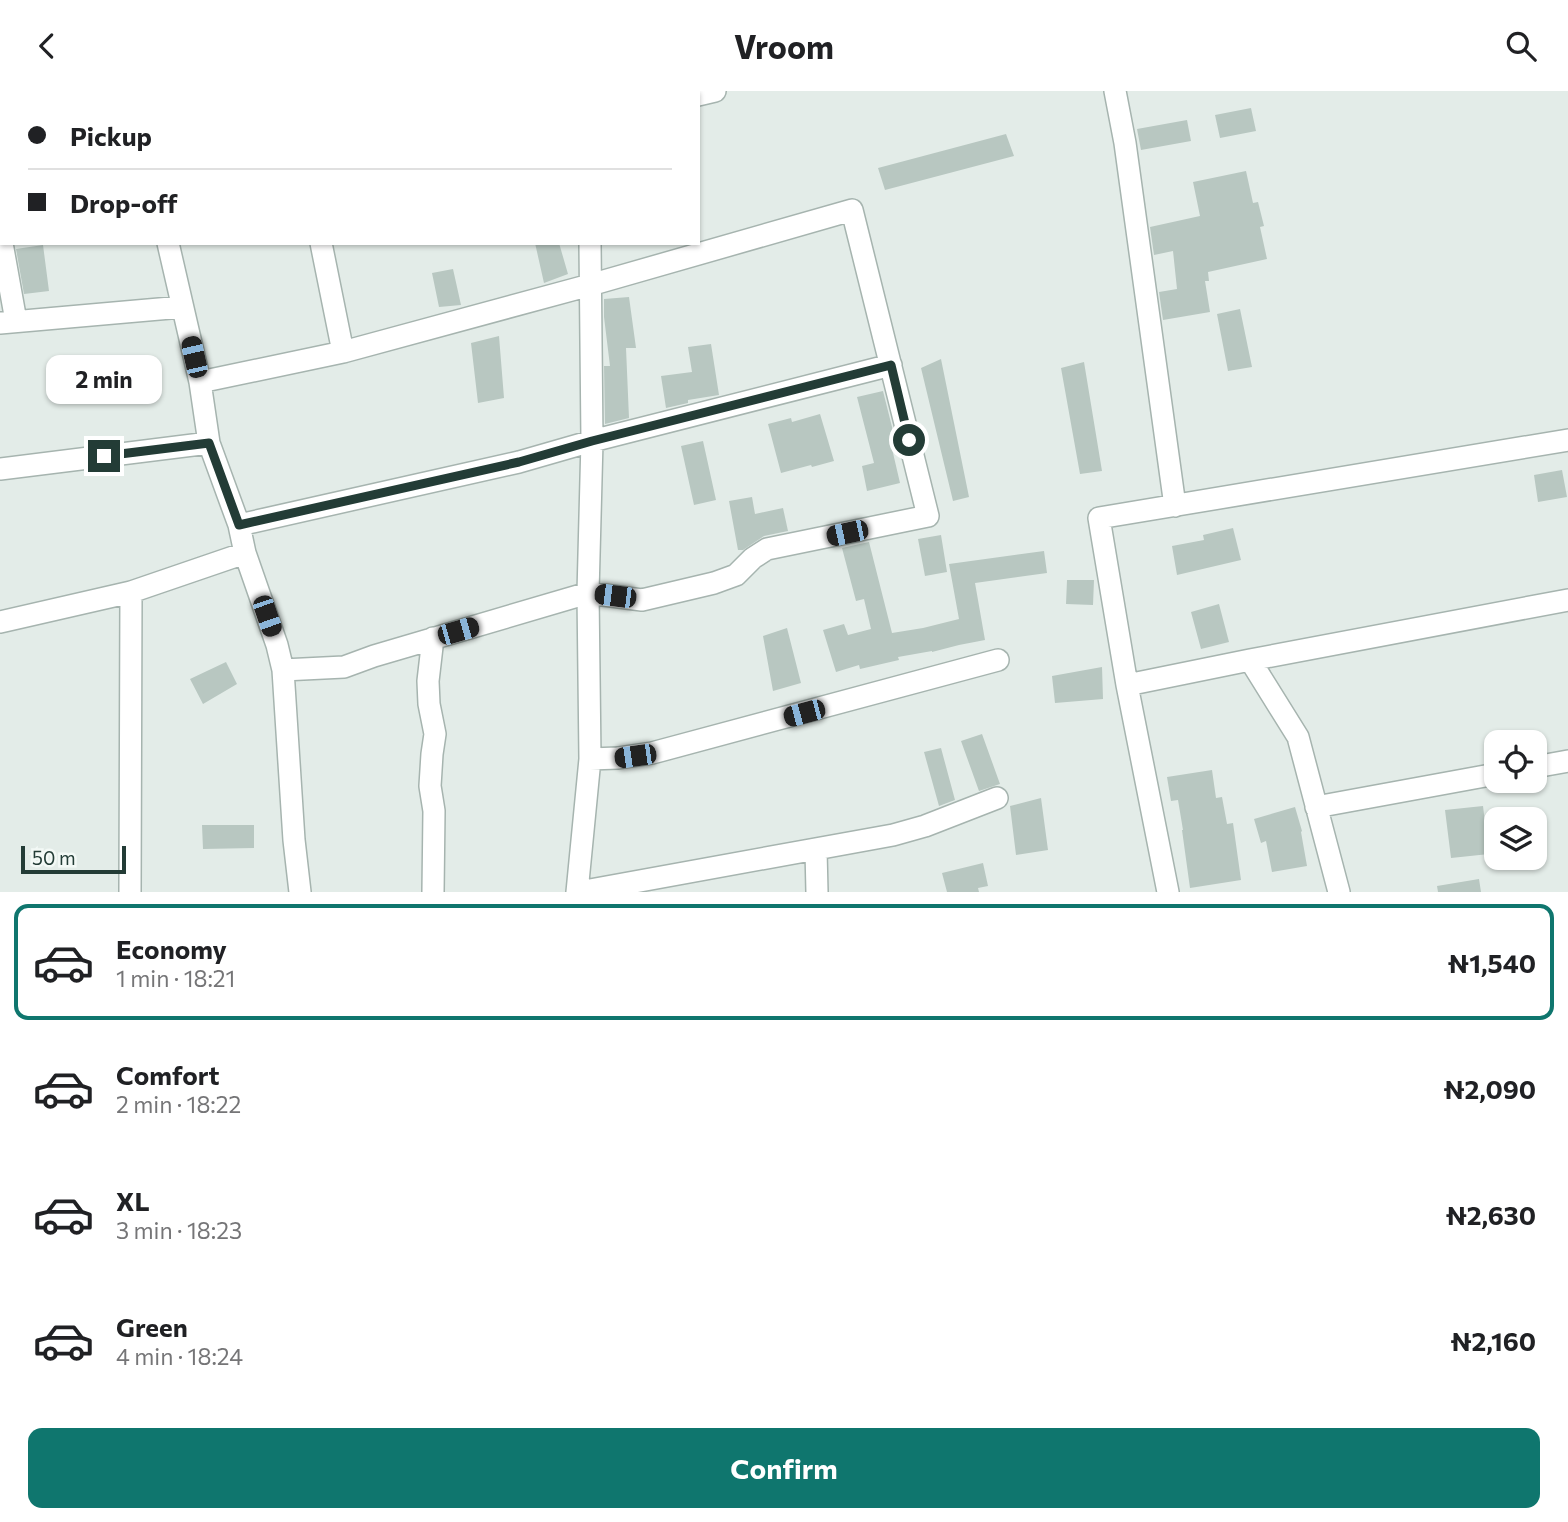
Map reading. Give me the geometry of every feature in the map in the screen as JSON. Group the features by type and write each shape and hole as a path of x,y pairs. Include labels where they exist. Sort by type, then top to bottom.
{"street":[{"path":"1115,91 1125,143 1175,506"},
{"path":"200,382 343,352 852,210 928,516 767,549 753,558 736,575 714,583 642,600 588,593 344,667 283,670"},
{"path":"2,245 8,322 182,307"},
{"path":"168,245 200,382 209,443 239,525 244,553 277,645 283,670 300,892"},
{"path":"321,245 343,352"},
{"path":"590,245 590,759 578,892 893,835 997,798"},
{"path":"239,525 519,462 891,365"},
{"path":"1168,892 1127,685 1099,518 1568,440"},
{"path":"0,469 209,443"},
{"path":"0,622 131,592 244,553"},
{"path":"130,892 131,592"},
{"path":"1127,685 1568,600"},
{"path":"433,638 428,681 435,734 430,786 434,811 433,892"},
{"path":"590,759 652,753 998,660"},
{"path":"1250,660 1298,737 1339,892"},
{"path":"1547,765 1568,761"},
{"path":"1315,807 1484,776"},
{"path":"816,850 817,892"}],"building":[{"path":"1251,108 1256,131 1220,138 1215,115"},
{"path":"1187,120 1191,141 1141,150 1137,129"},
{"path":"1006,134 1014,156 885,190 878,168"},
{"path":"1246,171 1253,203 1258,202 1264,226 1260,227 1267,259 1208,272 1209,281 1205,281 1210,312 1163,320 1159,292 1177,289 1173,251 1154,255 1150,227 1200,216 1193,182"},
{"path":"43,245 49,291 24,294 16,249"},
{"path":"535,245 560,245 568,274 544,283"},
{"path":"453,269 461,305 439,307 432,273"},
{"path":"629,297 636,348 626,348 629,418 605,424 604,366 610,366 604,299"},
{"path":"1240,309 1252,367 1228,371 1217,314"},
{"path":"499,336 504,398 478,403 471,343"},
{"path":"711,344 719,395 688,400 688,403 666,408 661,376 692,372 688,347"},
{"path":"941,359 969,497 953,501 921,368"},
{"path":"1084,362 1102,471 1080,474 1061,368"},
{"path":"883,391 895,439 890,440 900,483 867,491 862,466 874,463 857,397"},
{"path":"820,414 834,461 781,473 768,424 791,418 792,422"},
{"path":"703,441 716,500 694,505 681,446"},
{"path":"1562,470 1567,497 1538,502 1534,475"},
{"path":"752,497 755,514 783,508 788,531 764,536 743,550 738,550 729,501"},
{"path":"1233,528 1241,560 1177,575 1172,546 1204,540 1203,535"},
{"path":"941,535 947,572 925,576 918,539"},
{"path":"869,542 892,633 959,619 949,564 1044,551 1047,573 975,583 985,640 898,657 899,660 860,669 859,665 836,672 823,630 844,624 848,635 871,629 864,599 856,601 842,548"},
{"path":"1067,580 1094,580 1093,605 1066,604"},
{"path":"1219,604 1229,642 1201,649 1191,612"},
{"path":"787,628 801,683 773,691 763,636"},
{"path":"226,662 237,684 203,704 190,679"},
{"path":"1102,667 1103,699 1055,703 1052,676"},
{"path":"982,734 1000,784 979,791 961,741"},
{"path":"941,748 955,800 939,806 924,752"},
{"path":"1212,770 1216,798 1222,797 1227,824 1233,823 1241,880 1190,888 1178,800 1171,801 1167,777"},
{"path":"1041,798 1048,850 1016,855 1010,806"},
{"path":"1483,806 1484,855 1451,858 1445,810"},
{"path":"1295,807 1307,866 1272,872 1266,841 1261,843 1254,819"},
{"path":"202,825 254,825 254,848 203,849"},
{"path":"983,863 988,886 978,888 979,892 947,892 942,873"},
{"path":"1479,879 1481,892 1438,892 1437,886"}],"route":[{"path":"104,456 209,443 239,525 519,462 891,365 909,440"}]}
